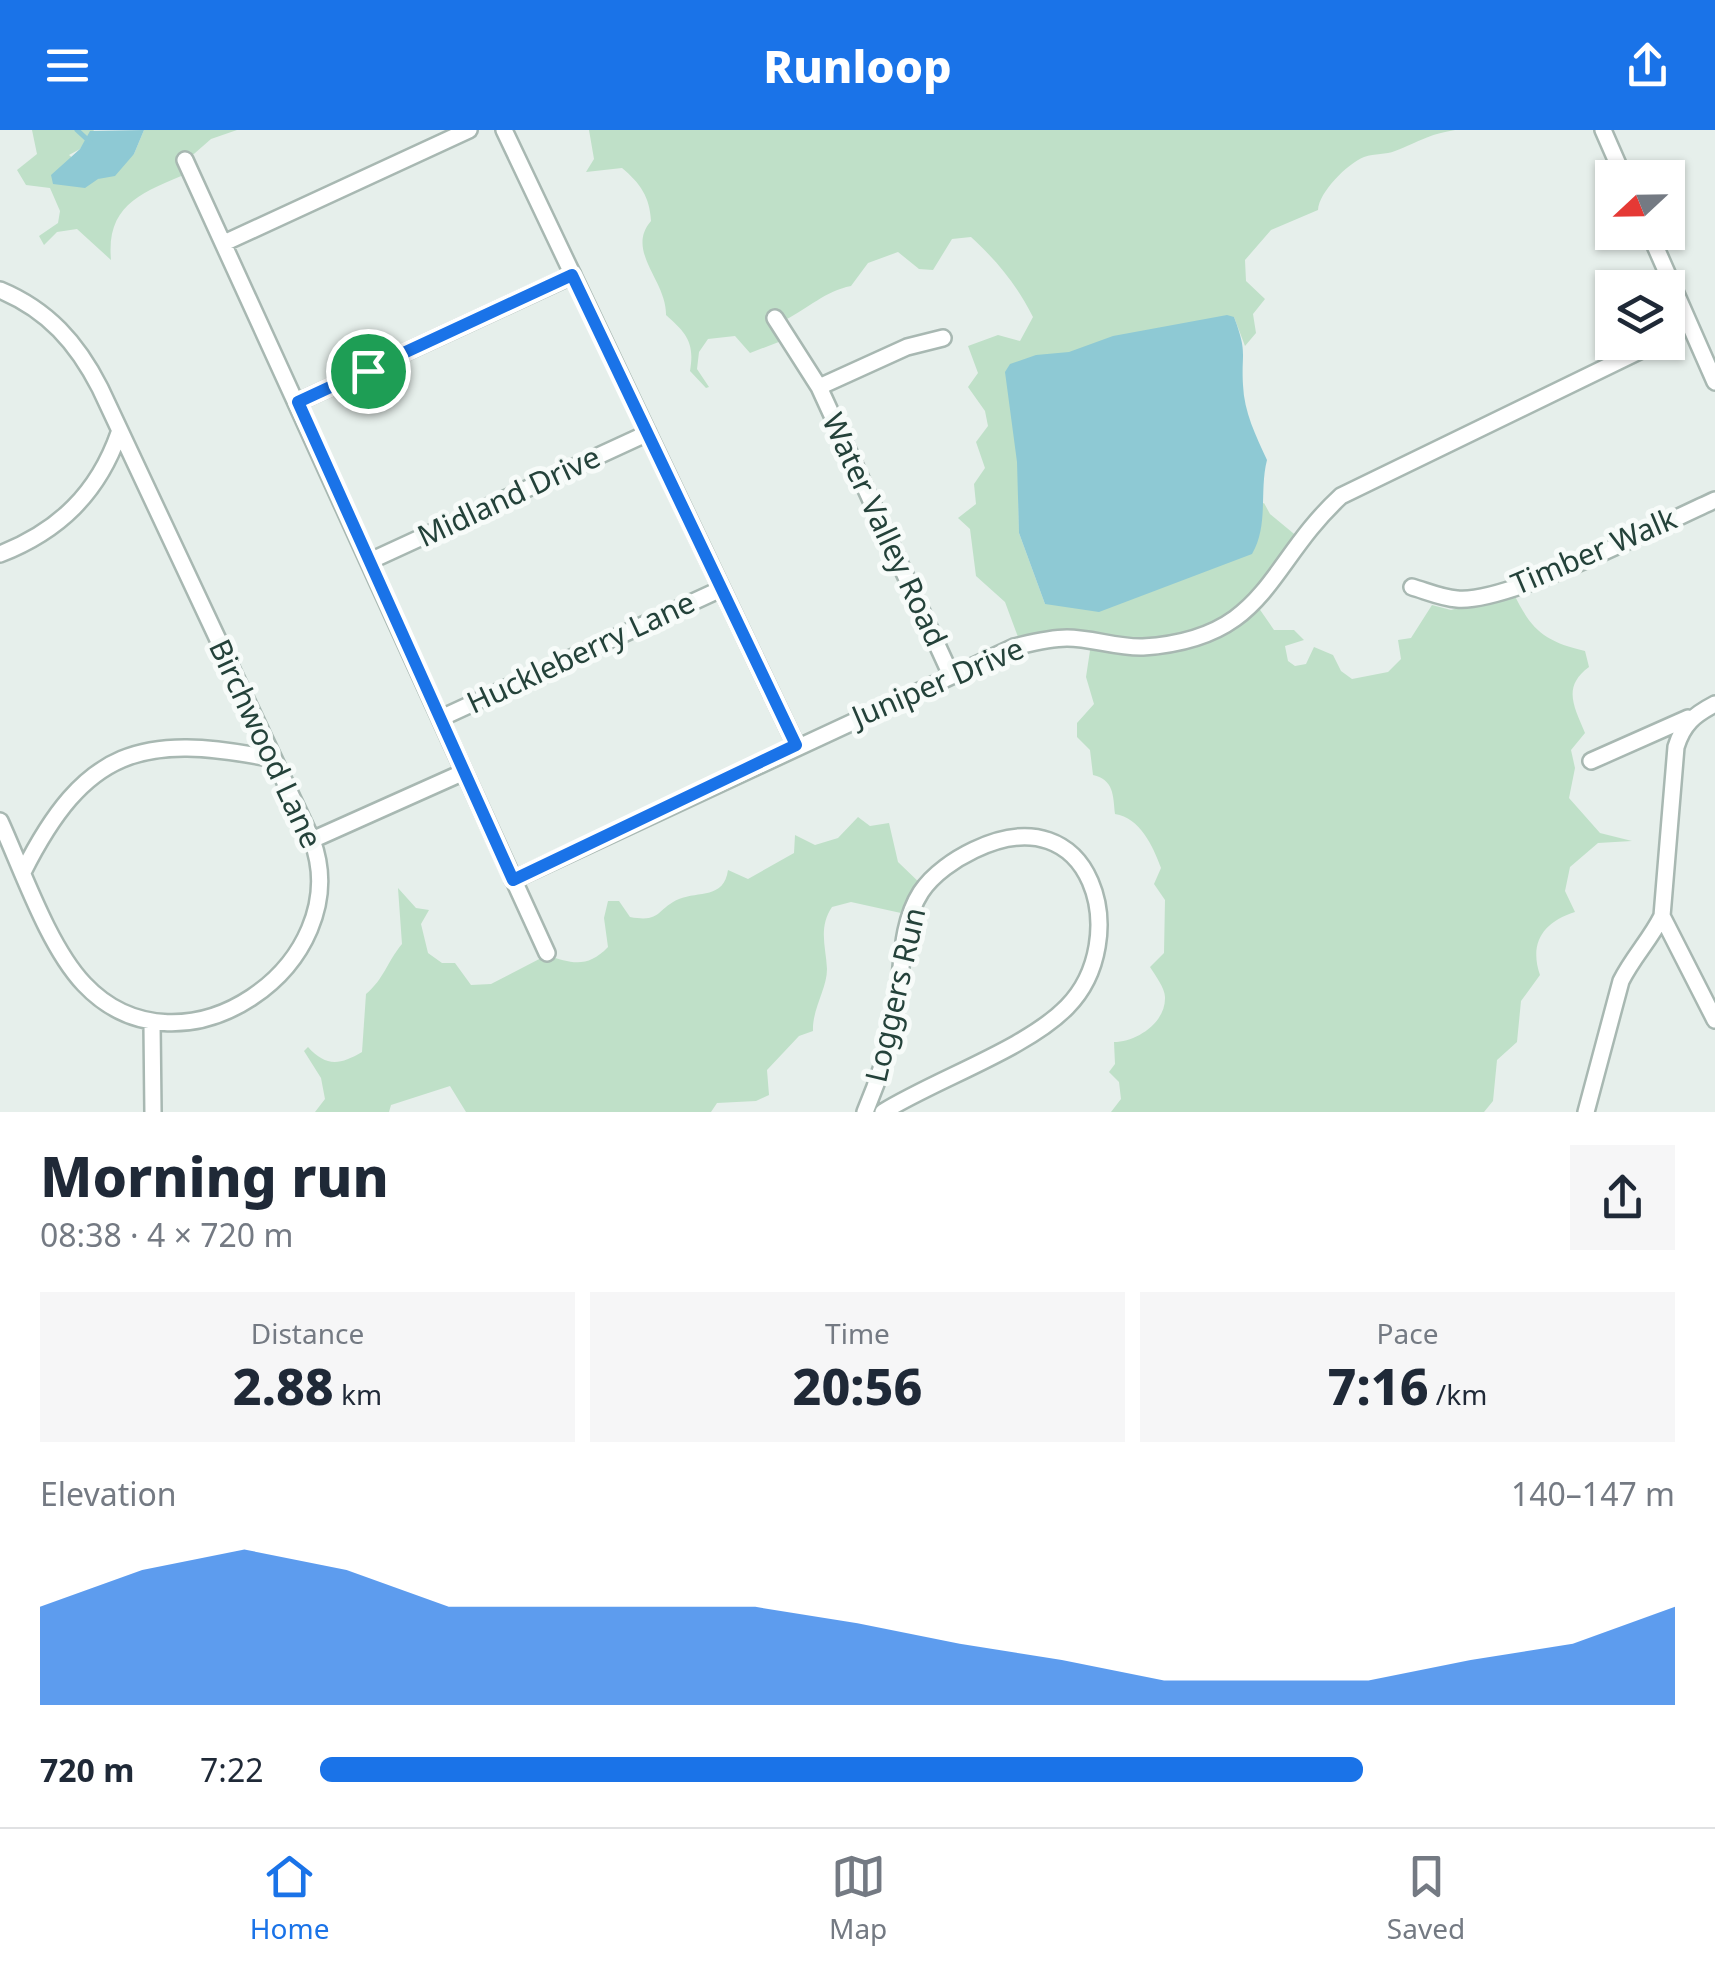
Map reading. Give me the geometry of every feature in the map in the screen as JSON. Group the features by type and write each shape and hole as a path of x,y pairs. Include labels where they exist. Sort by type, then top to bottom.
{"street":[{"path":"224,243 469,130"},
{"path":"504,130 796,745"},
{"path":"1603,130 1616,160"},
{"path":"185,160 547,954"},
{"path":"1657,250 1715,382"},
{"path":"298,402 572,275"},
{"name":"Birchwood Lane","path":"0,290 24,300 83,354 312,840 320,880 314,909 292,961 254,997 231,1008 180,1026 152,1024"},
{"name":"Water Valley Road","path":"774,318 819,387 950,673"},
{"path":"1685,331 1691,329"},
{"path":"819,387 907,347 942,338"},
{"name":"Juniper Drive","path":"513,880 950,673 1043,640 1068,638 1131,648 1190,640 1213,630 1251,607 1288,565 1302,537 1340,496 1621,360"},
{"name":"Midland Drive","path":"370,561 648,432"},
{"path":"0,554 50,529 72,511 94,488 119,433"},
{"name":"Timber Walk","path":"1412,587 1458,600 1487,596 1525,584 1715,500"},
{"name":"Huckleberry Lane","path":"441,718 722,589"},
{"path":"1591,761 1715,704"},
{"path":"1586,1112 1622,980 1631,961 1648,946 1662,916 1676,747 1681,730 1694,715"},
{"path":"24,872 52,818 86,780 125,755 190,748 273,759"},
{"path":"312,840 464,772"},
{"path":"0,822 82,982 122,1011 152,1024 153,1112"},
{"name":"Loggers Run","path":"865,1112 887,1048 906,932 921,891 941,870 984,845 1032,836 1056,840 1084,867 1096,913 1094,963 1085,984 1067,1007 1037,1031 925,1085 883,1112"},
{"path":"1662,916 1715,1020"}],"green space":[{"path":"32,130 94,130 80,149 69,155 98,179 134,154 144,130 237,130 211,139 187,160 188,173 130,203 114,226 111,260 77,229 57,232 44,245 39,236 58,223 60,211 50,188 26,185 17,170 37,154"},
{"path":"589,130 1455,130 1357,161 1329,187 1318,210 1271,230 1245,260 1246,281 1265,299 1253,314 1256,333 1245,346 1234,317 1018,473 1019,533 1045,604 1264,503 1270,514 1299,538 1256,604 1274,630 1294,630 1304,640 1285,646 1288,661 1295,666 1306,664 1314,647 1333,655 1341,671 1352,679 1388,672 1401,659 1398,640 1411,638 1432,605 1451,610 1513,592 1540,632 1585,651 1589,667 1575,682 1573,697 1585,733 1571,750 1575,768 1569,798 1600,833 1632,841 1598,843 1570,867 1565,891 1575,912 1554,922 1541,935 1536,953 1540,975 1521,1001 1517,1042 1497,1060 1493,1101 1484,1112 1111,1112 1121,1099 1119,1082 1109,1072 1115,1064 1114,1042 1131,1039 1148,1029 1164,1006 1163,990 1150,967 1164,953 1165,900 1154,884 1161,868 1150,842 1138,827 1115,814 1111,789 1093,775 1090,750 1077,737 1077,723 1094,704 1086,677 1091,644 1021,645 1005,602 976,576 970,529 958,518 976,504 974,484 985,468 976,442 988,426 985,411 968,387 978,373 968,346 998,335 1020,341 1033,317 1013,284 981,246 971,237 952,239 933,270 919,269 898,252 868,263 851,286 825,296 785,320 789,338 750,353 735,336 708,339 699,352 697,369 709,387 706,388 690,371 687,339 666,315 665,302 645,255 644,232 651,221 646,198 622,168 586,172 594,159"},
{"path":"858,817 870,826 889,823 898,862 924,887 910,915 851,902 832,907 824,930 826,977 813,1031 799,1036 767,1070 769,1095 756,1101 717,1103 711,1112 466,1112 450,1086 391,1105 389,1112 315,1112 325,1099 321,1078 304,1051 308,1047 321,1058 334,1062 362,1052 366,994 402,944 398,888 416,908 429,910 421,924 428,953 442,963 455,963 471,985 491,984 547,955 579,962 601,954 608,947 604,918 608,901 619,901 630,917 654,917 679,899 716,890 728,870 748,879 794,853 795,835 815,845 838,838"}],"water":[{"path":"144,130 134,154 115,176 98,179 85,188 53,184 51,175 80,149 90,131"},
{"path":"1227,315 1234,317 1241,339 1246,405 1267,460 1262,520 1252,554 1099,612 1045,604 1019,533 1017,462 1005,372 1010,364 1036,355 1069,352 1113,336"}],"waterway":[{"path":"77,130 90,142"}],"route":[{"path":"572,275 796,745 513,880 298,402 368,371 572,275"}]}
